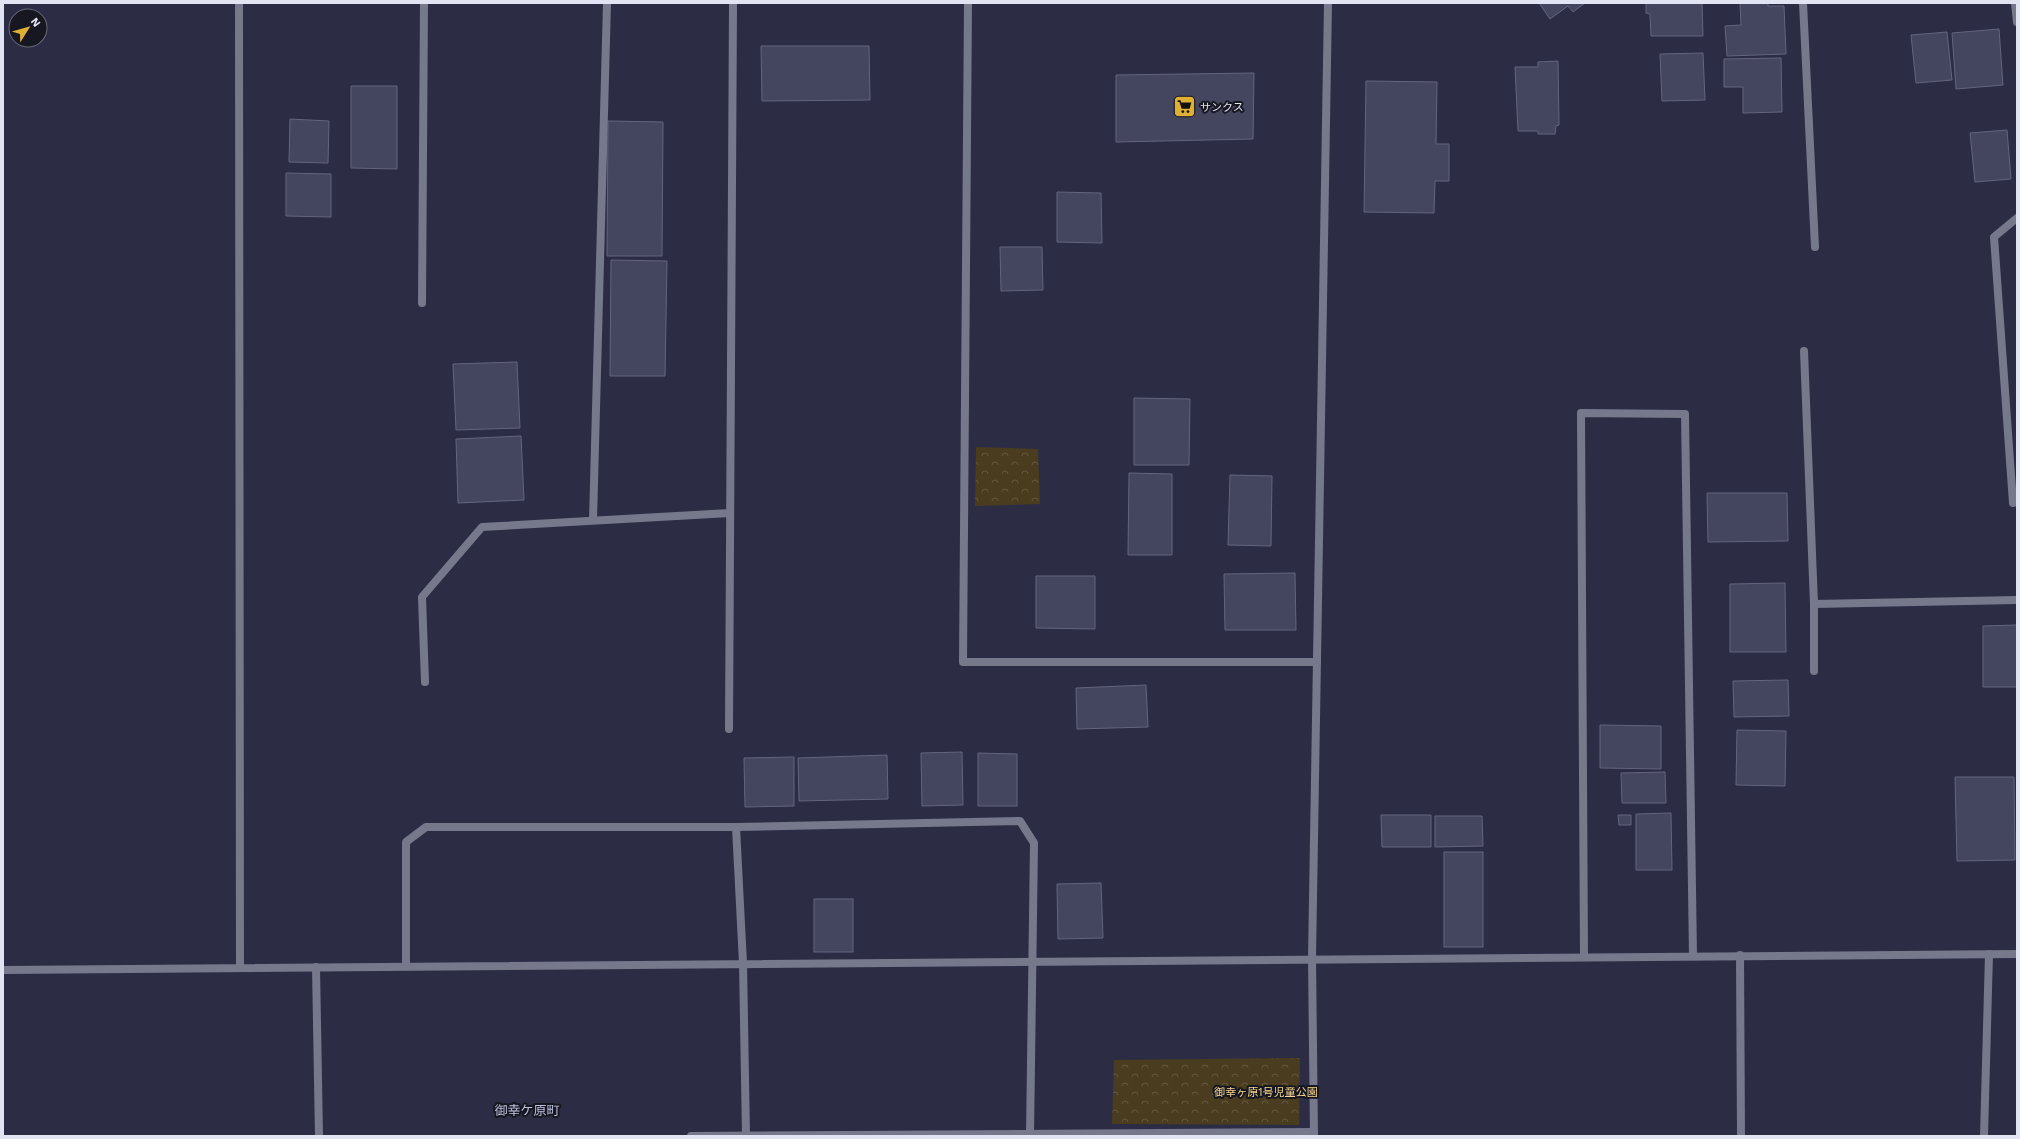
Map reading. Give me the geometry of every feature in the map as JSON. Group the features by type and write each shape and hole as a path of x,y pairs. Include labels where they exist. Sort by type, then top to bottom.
{"street":[{"path":"239,3 240,968"},
{"path":"422,303 424,3"},
{"path":"594,520 607,3"},
{"path":"729,729 733,3"},
{"path":"968,3 963,662 1317,662"},
{"path":"691,1136 1314,1134 1312,958 1328,3"},
{"path":"1803,3 1815,247"},
{"path":"2016,3 2017,22"},
{"path":"2013,503 1994,237 2017,218"},
{"path":"1804,351 1814,604 1814,671"},
{"path":"1584,956 1581,413 1685,414 1692,956"},
{"path":"425,682 422,597 482,527 730,513"},
{"path":"1814,604 2017,600"},
{"path":"406,966 406,842 426,827 736,827 1020,821 1034,843 1030,1135"},
{"path":"736,827 743,963 746,1136"},
{"path":"1984,1136 1989,954"},
{"path":"3,970 1033,960 2017,954"},
{"path":"1740,955 1741,1136"},
{"path":"316,967 319,1136"}],"green space":[{"path":"976,447 1038,449 1040,504 975,506"},
{"name":"御幸ヶ原1号児童公園","path":"1300,1058 1299,1125 1112,1124 1114,1060"}],"building":[{"path":"1539,3 1585,3 1573,12 1568,6 1550,19"},
{"path":"1646,3 1702,3 1703,36 1651,36 1650,14 1646,13"},
{"path":"1740,3 1768,3 1768,6 1784,6 1786,54 1727,56 1725,26 1741,25"},
{"path":"1999,29 2003,85 1956,89 1952,33"},
{"path":"1947,32 1952,80 1916,83 1911,35"},
{"path":"761,46 869,46 870,100 762,101"},
{"path":"1703,53 1705,100 1662,101 1660,54"},
{"path":"1781,58 1782,112 1743,113 1743,87 1724,87 1724,59"},
{"path":"1558,61 1559,125 1556,126 1555,134 1538,134 1538,131 1518,131 1515,67 1538,67 1538,62"},
{"name":"サンクス","path":"1254,73 1253,139 1116,142 1116,75"},
{"path":"1366,81 1437,82 1436,144 1449,144 1449,181 1435,181 1434,213 1364,212"},
{"path":"351,86 397,86 397,169 351,168"},
{"path":"290,119 329,121 328,163 289,162"},
{"path":"608,121 663,122 662,256 607,256"},
{"path":"2007,130 2011,179 1975,182 1970,133"},
{"path":"286,173 331,174 331,217 286,216"},
{"path":"1057,192 1101,193 1102,243 1057,242"},
{"path":"1000,247 1042,247 1043,290 1001,291"},
{"path":"611,260 667,261 665,376 610,376"},
{"path":"517,362 520,428 456,430 453,364"},
{"path":"1134,398 1190,399 1189,465 1134,465"},
{"path":"521,436 524,500 458,503 456,439"},
{"path":"1129,473 1172,474 1172,555 1128,555"},
{"path":"1230,475 1272,476 1271,546 1228,545"},
{"path":"1707,493 1787,493 1788,541 1708,542"},
{"path":"1295,573 1296,630 1225,630 1224,574"},
{"path":"1036,576 1095,576 1095,629 1036,628"},
{"path":"1785,583 1786,652 1730,652 1730,584"},
{"path":"2017,625 2017,687 1983,687 1983,626"},
{"path":"1788,680 1789,716 1734,717 1733,681"},
{"path":"1146,685 1148,727 1077,729 1076,688"},
{"path":"1600,725 1661,726 1661,769 1600,768"},
{"path":"1737,730 1786,731 1785,786 1736,785"},
{"path":"962,752 963,805 922,806 921,753"},
{"path":"978,753 1017,754 1017,806 978,806"},
{"path":"887,755 888,799 799,801 798,758"},
{"path":"794,757 794,806 745,807 744,758"},
{"path":"1665,772 1666,803 1622,803 1621,773"},
{"path":"1955,777 2014,777 2015,860 1957,861"},
{"path":"1671,813 1672,870 1636,870 1636,814"},
{"path":"1381,815 1431,815 1431,847 1382,847"},
{"path":"1618,815 1631,815 1631,825 1619,825"},
{"path":"1435,816 1482,816 1483,846 1435,847"},
{"path":"1444,852 1483,852 1483,947 1444,947"},
{"path":"1101,883 1103,938 1058,939 1057,884"},
{"path":"814,899 853,899 853,952 814,952"}],"place":[{"name":"サンクス","path":"1185,107"}],"district":[{"name":"御幸ケ原町","path":"527,1110"}]}
